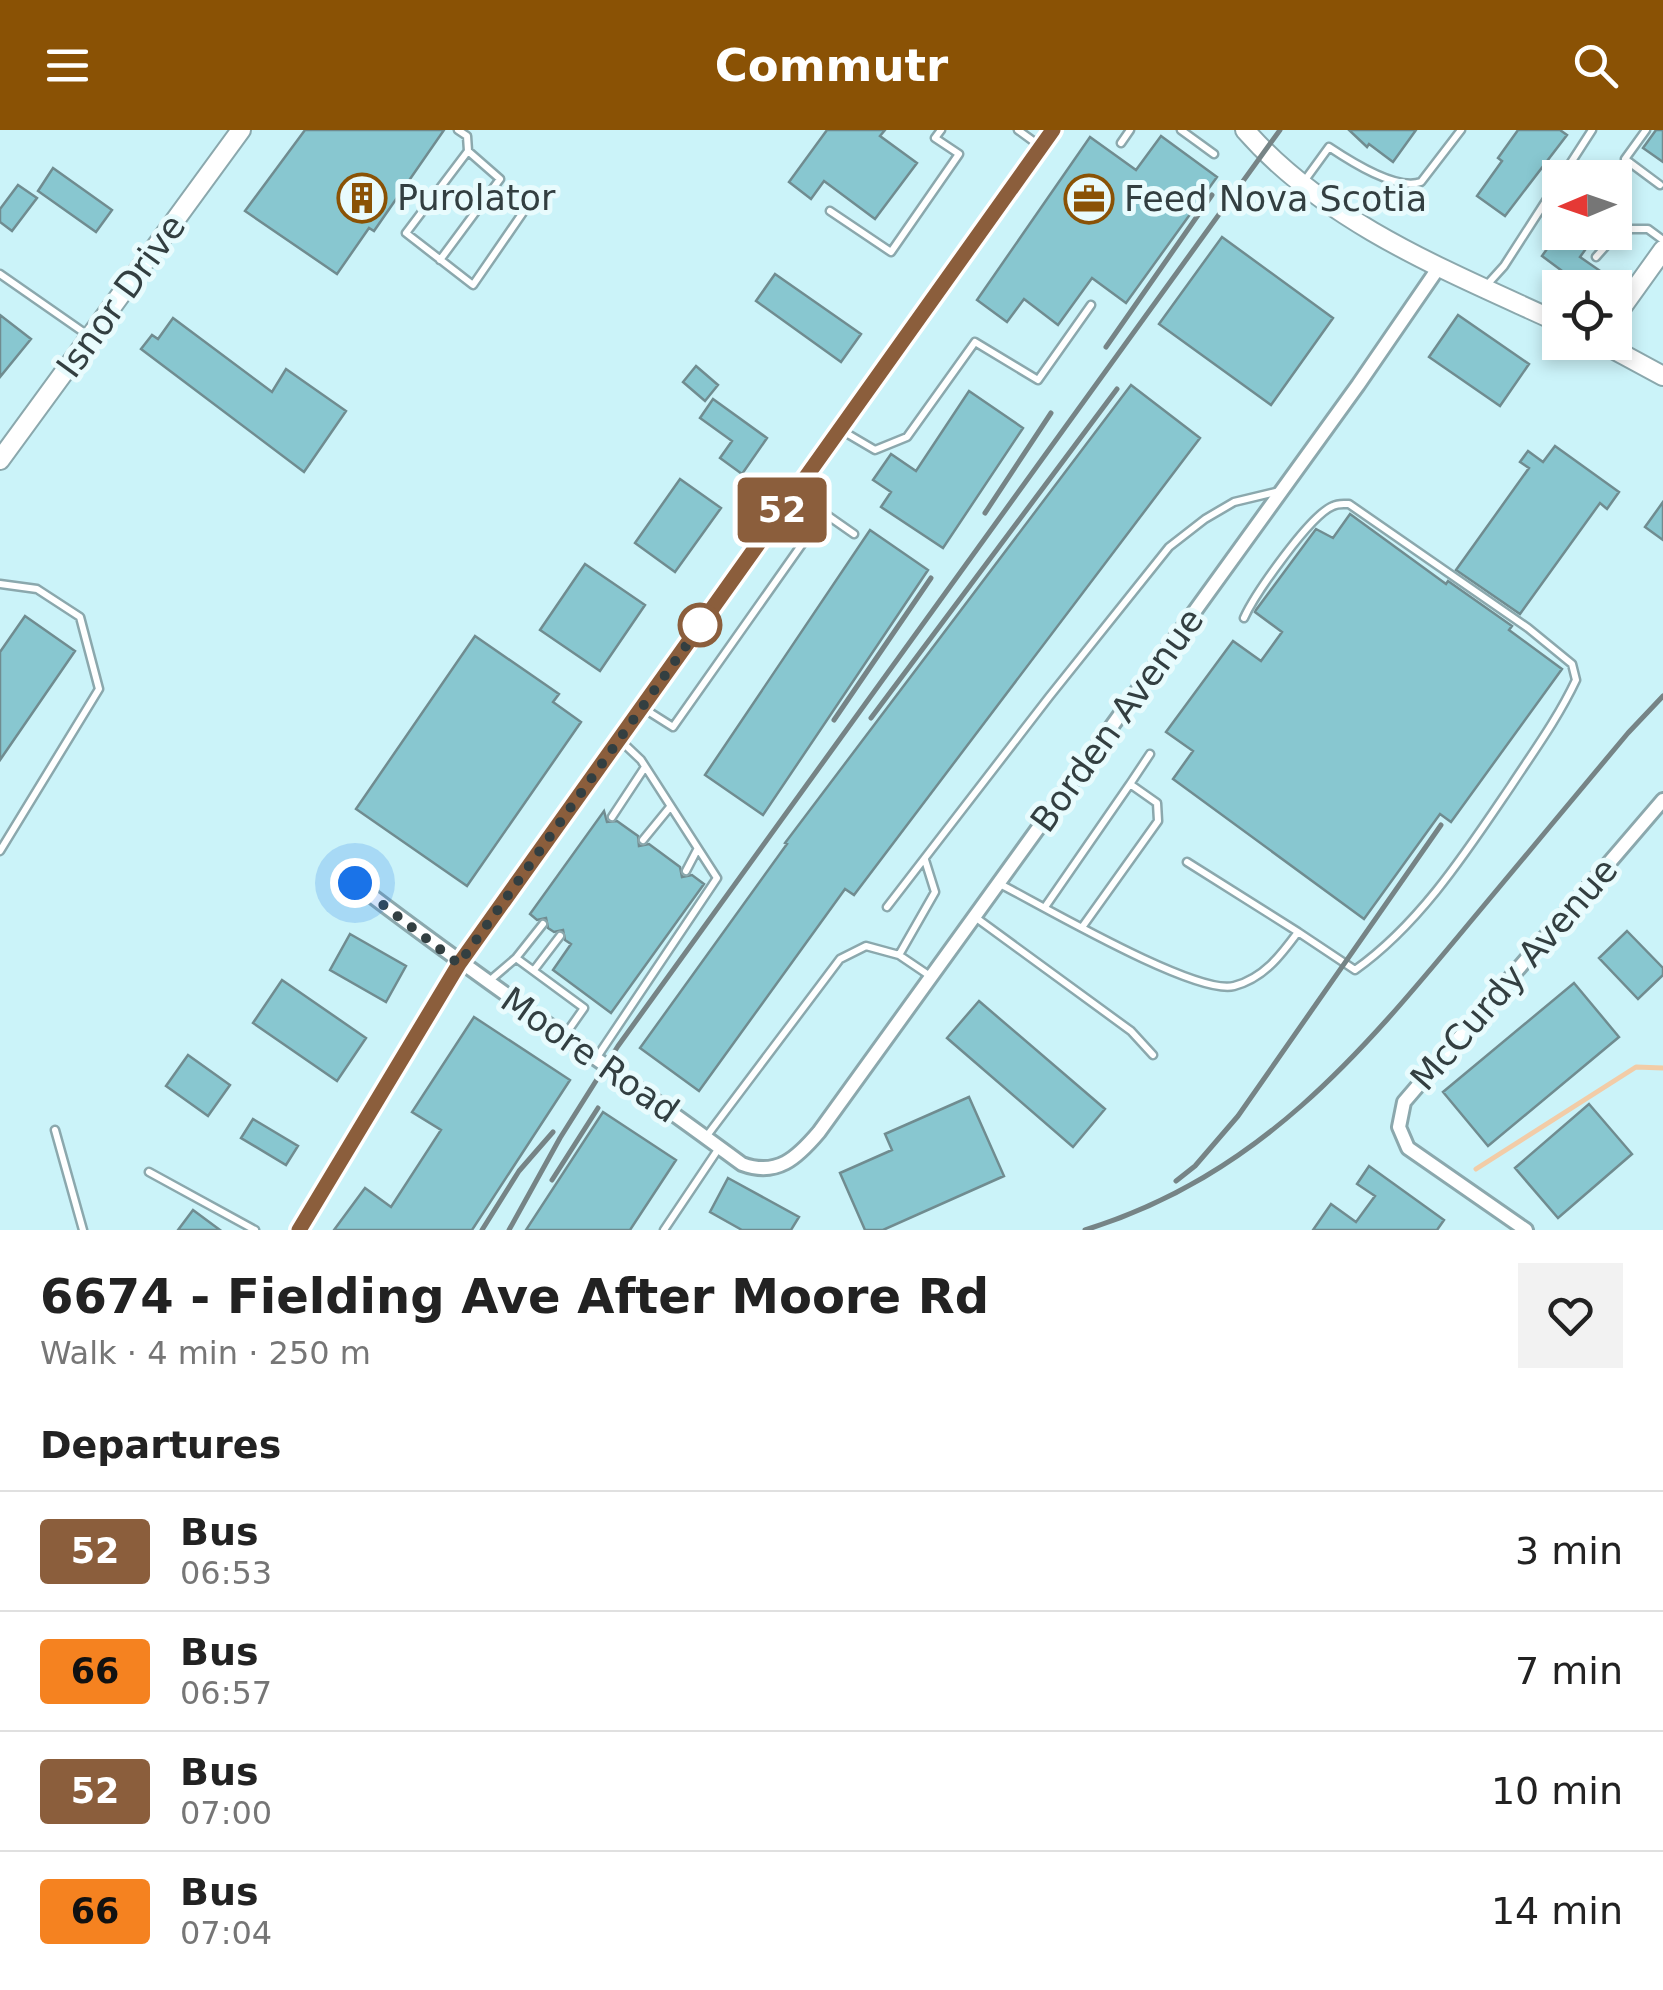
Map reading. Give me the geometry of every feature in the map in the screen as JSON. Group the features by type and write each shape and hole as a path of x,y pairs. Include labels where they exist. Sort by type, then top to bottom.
{"street":[{"name":"Isnor Drive","path":"0,460 241,130"},
{"path":"299,1230 459,964 1054,130"},
{"path":"1245,130 1324,202 1440,267 1542,315"},
{"path":"1632,293 1663,250"},
{"name":"Borden Avenue","path":"785,1166 818,1132 1440,267"},
{"path":"1632,359 1663,376"},
{"name":"McCurdy Avenue","path":"1526,1230 1408,1148 1399,1127 1404,1102 1663,800"},
{"name":"Moore Road","path":"355,883 459,964 597,1057 742,1164 756,1169 785,1166"}],"lane":[{"path":"458,130 467,136 468,151 406,234 474,285 524,211"},
{"path":"830,211 891,252 958,154 935,138 941,130"},
{"path":"1018,130 1041,147"},
{"path":"1121,143 1130,130"},
{"path":"1181,130 1214,154"},
{"path":"1301,184 1329,147 1400,184 1414,185 1421,182 1461,130"},
{"path":"1572,160 1592,130"},
{"path":"1646,130 1626,158 1660,185"},
{"path":"440,260 500,178 468,151"},
{"path":"1484,288 1504,266 1542,206"},
{"path":"1596,257 1621,229 1648,228 1663,240"},
{"path":"0,274 90,337"},
{"path":"840,429 875,450 907,437 975,342 1038,380 1092,305"},
{"path":"887,906 1170,547 1234,502 1282,490"},
{"path":"1187,862 1355,970 1385,948 1481,830 1556,718 1576,680 1572,664 1528,628 1349,504 1332,506 1308,528 1253,600 1244,618"},
{"path":"642,708 673,726 824,513 854,534"},
{"path":"0,584 37,589 80,617 99,689 0,851"},
{"path":"597,1057 717,878 645,767 619,740"},
{"path":"1045,907 1150,754"},
{"path":"612,817 645,767"},
{"path":"1083,926 1158,821 1157,803 1130,784"},
{"path":"643,840 670,807"},
{"path":"686,871 697,850"},
{"path":"899,955 935,892 925,860"},
{"path":"998,883 1181,977 1232,987 1272,967 1298,932"},
{"path":"974,917 1131,1031 1153,1055"},
{"path":"487,982 516,958 542,924"},
{"path":"534,970 560,936"},
{"path":"706,1136 840,959 866,946 899,955 930,976"},
{"path":"516,958 584,1008 565,1036"},
{"path":"54,1130 84,1230"},
{"path":"664,1230 719,1147"},
{"path":"150,1172 255,1230"}],"shaded area":[{"path":"0,130 1663,130 1663,1230 0,1230"}],"building":[{"name":"Purolator","path":"305,130 444,130 374,231 369,228 337,274 245,211"},
{"path":"827,130 885,130 880,136 917,163 875,219 824,181 811,199 789,182"},
{"path":"1349,130 1416,130 1393,162 1369,144 1367,147"},
{"path":"1518,130 1560,130 1567,135 1548,160 1542,160 1542,168 1505,216 1477,196 1502,161 1498,158"},
{"path":"1656,130 1663,130 1663,162 1643,148"},
{"path":"1161,136 1217,177 1126,303 1092,278 1058,325 1024,299 1007,322 977,300 1090,137 1136,170"},
{"path":"53,168 112,210 96,232 38,191"},
{"path":"18,185 37,198 12,231 0,222 0,209"},
{"path":"1222,237 1333,318 1271,405 1159,324"},
{"path":"1546,250 1585,250 1580,257 1599,270 1561,270 1542,256"},
{"path":"775,274 861,334 841,362 756,301"},
{"path":"0,315 31,339 0,377"},
{"path":"1458,315 1529,364 1500,406 1429,357"},
{"path":"173,318 272,392 286,369 346,411 304,472 141,349 152,335 158,339"},
{"path":"696,366 718,385 705,401 683,382"},
{"path":"1131,385 1200,438 854,895 845,889 699,1091 640,1048 785,843"},
{"path":"969,391 1023,428 943,548 881,507 891,492 873,480 891,454 916,471"},
{"path":"713,399 767,438 742,474 720,458 732,441 700,418"},
{"path":"1555,446 1619,492 1607,509 1600,503 1520,614 1456,570 1529,468 1520,462 1528,451 1543,462"},
{"path":"680,479 721,508 675,572 635,543"},
{"path":"1663,502 1663,540 1645,527"},
{"path":"1350,514 1512,626 1509,630 1562,669 1451,822 1440,814 1364,919 1173,779 1193,751 1166,732 1233,641 1261,661 1282,632 1256,610 1316,529 1333,538"},
{"path":"870,530 928,570 763,815 705,775"},
{"path":"585,564 645,605 600,671 540,630"},
{"path":"25,616 75,651 0,760 0,652"},
{"path":"475,636 559,694 553,702 581,722 467,886 356,809"},
{"path":"604,811 607,822 617,821 638,836 639,846 649,844 680,867 682,877 692,875 704,884 611,1013 553,970 571,944 565,940 563,930 554,932 548,928 546,918 537,920 530,914"},
{"path":"1627,931 1663,968 1663,975 1638,999 1599,958"},
{"path":"350,934 406,966 386,1002 330,970"},
{"path":"282,980 366,1038 337,1081 253,1023"},
{"path":"1574,983 1619,1037 1488,1146 1443,1092"},
{"path":"979,1001 1105,1109 1073,1147 947,1038"},
{"path":"474,1017 570,1080 472,1230 334,1230 365,1188 391,1207 441,1130 412,1112"},
{"path":"188,1055 230,1085 208,1116 166,1086"},
{"path":"969,1097 1004,1176 883,1230 865,1230 840,1173 892,1150 885,1134"},
{"path":"1589,1104 1632,1154 1558,1218 1515,1168"},
{"path":"603,1112 676,1160 630,1230 526,1230"},
{"path":"253,1119 298,1146 286,1165 241,1138"},
{"path":"1369,1166 1444,1220 1437,1230 1313,1230 1331,1204 1356,1222 1375,1196 1357,1184"},
{"path":"728,1178 799,1217 791,1230 742,1230 710,1212"},
{"path":"193,1210 220,1230 178,1230"}],"waterway":[{"path":"1476,1169 1636,1067 1663,1068"}],"railway":[{"path":"509,1230 560,1138 618,1046 1280,130"},
{"path":"1106,347 1212,195"},
{"path":"871,718 1117,389"},
{"path":"985,513 1051,413"},
{"path":"834,720 931,578"},
{"path":"1085,1230 1147,1206 1203,1178 1255,1144 1302,1106 1388,1018 1663,696"},
{"path":"1176,1181 1195,1166 1238,1116 1441,825"},
{"path":"552,1180 598,1108"},
{"path":"482,1230 519,1171 553,1132"}],"bus line":[{"name":"52","path":"299,1230 459,964 1053,130"}],"place":[{"name":"Purolator","path":"362,198"},
{"name":"Feed Nova Scotia","path":"1089,199"}],"route":[{"path":"355,883 459,964 708,615 700,625"}]}
